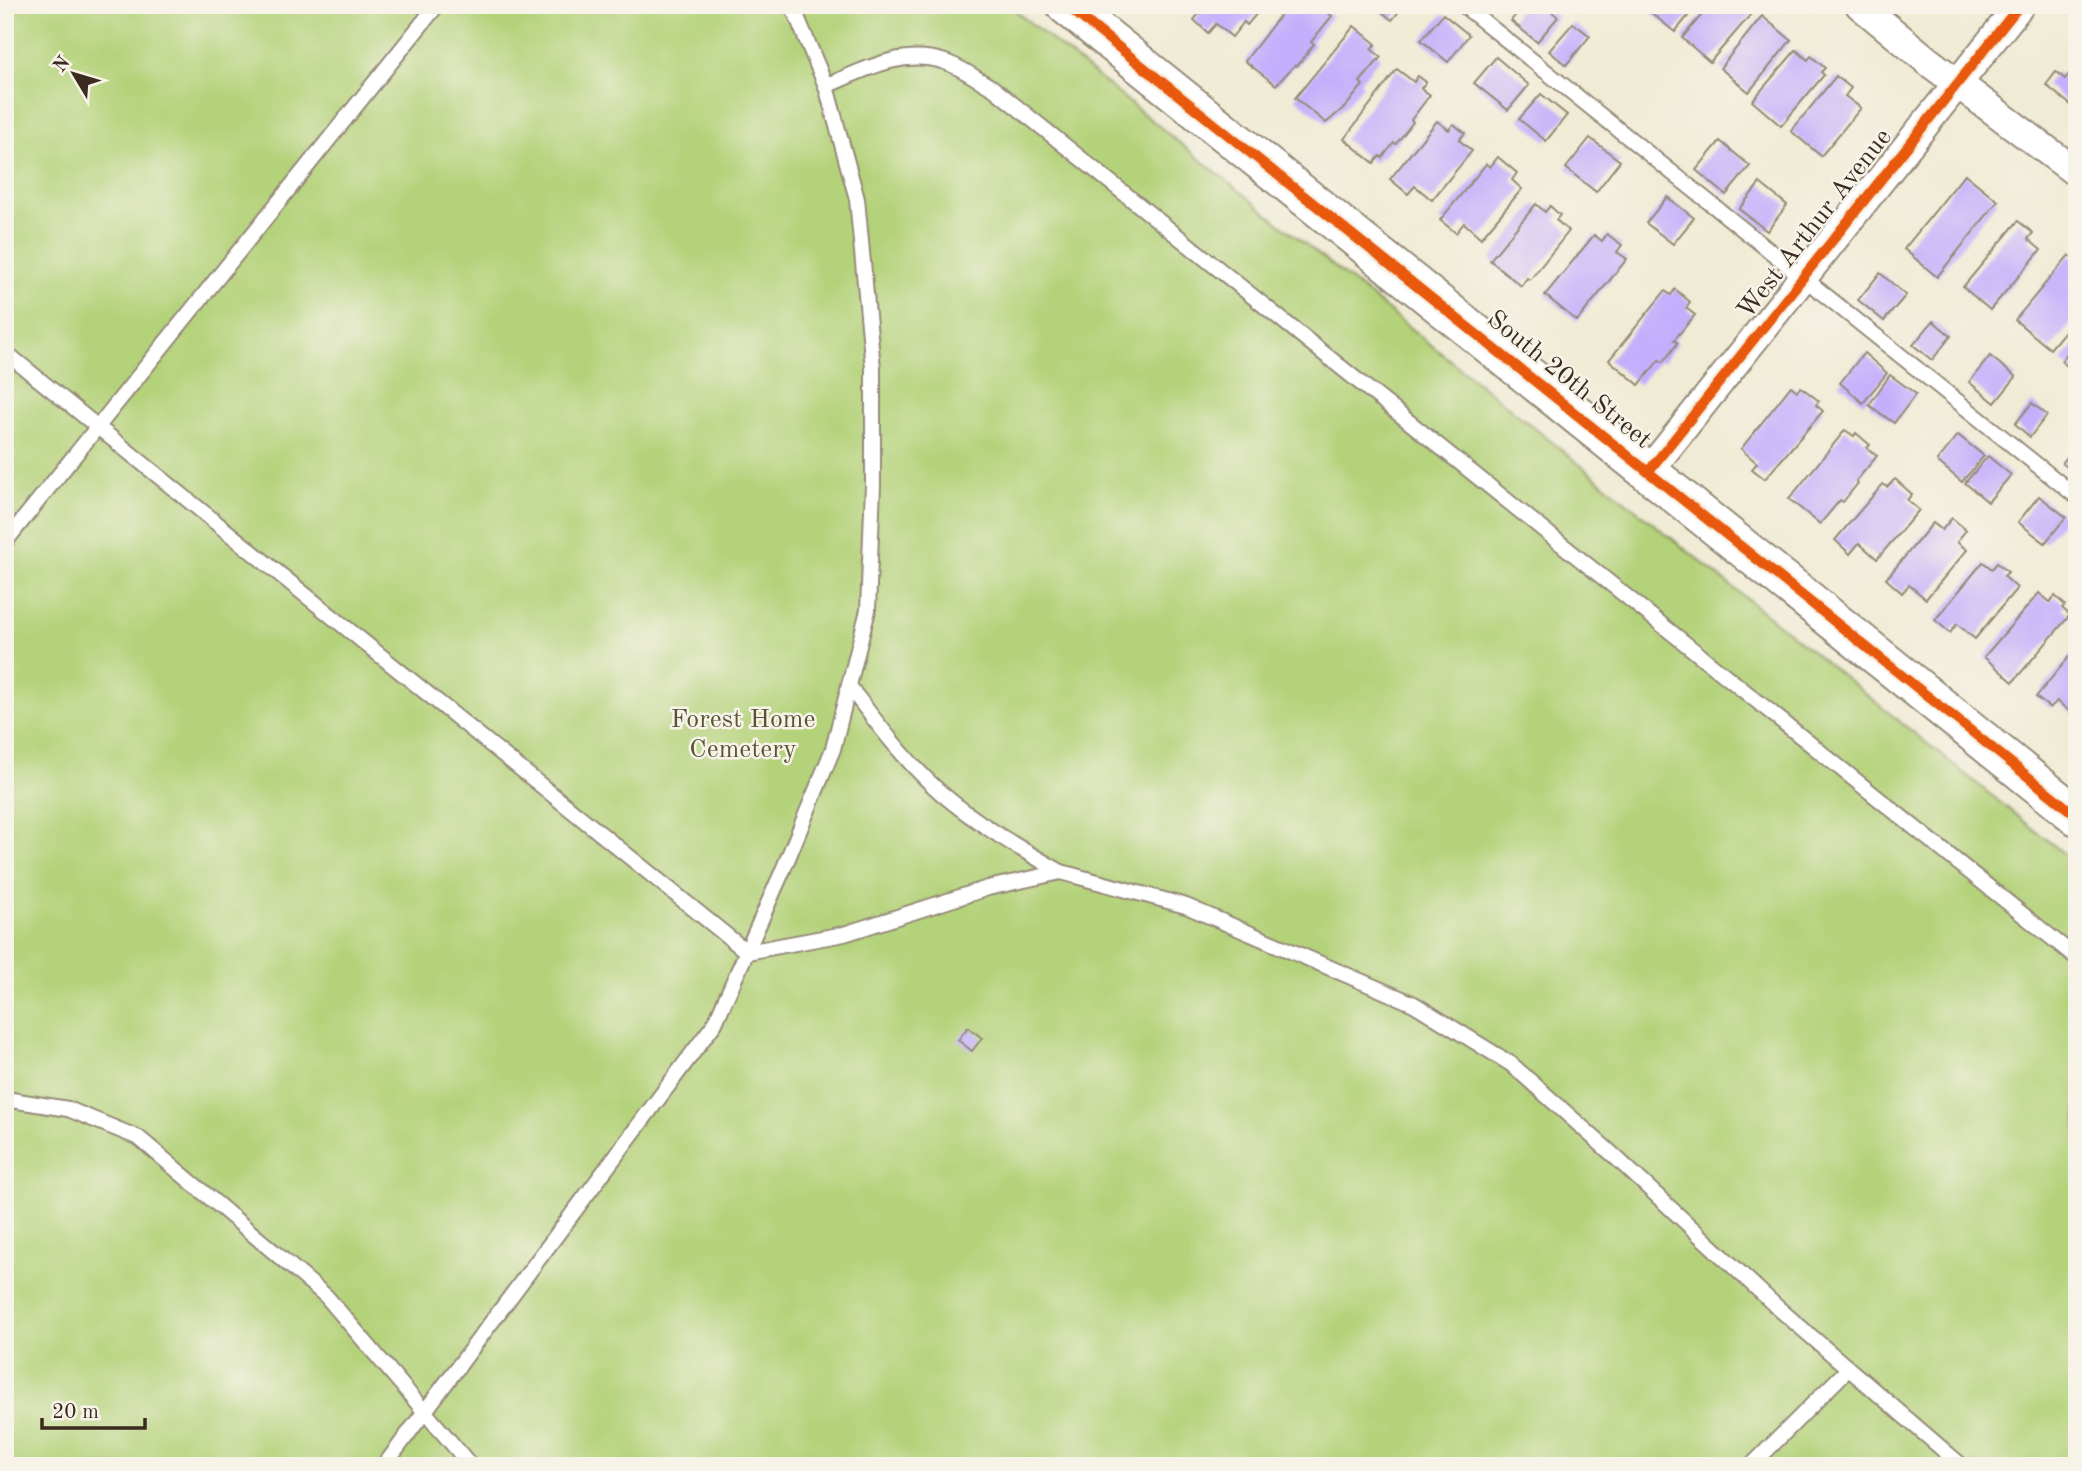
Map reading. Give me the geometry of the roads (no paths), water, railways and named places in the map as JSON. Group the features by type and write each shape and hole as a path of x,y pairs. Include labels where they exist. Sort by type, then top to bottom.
{"street":[{"name":"South 20th Street","path":"1066,5 2077,816"},
{"path":"1860,5 1958,84 2077,173"},
{"name":"West Arthur Avenue","path":"1648,472 2020,5"}],"lane":[{"path":"5,542 437,5"},
{"path":"384,1466 715,1023 833,749 868,610 873,485 873,368 857,199 825,86 792,5"},
{"path":"1463,5 2077,497"},
{"path":"825,86 880,62 912,58 945,62 993,88 2077,958"},
{"path":"5,352 747,952 844,934 988,888 1061,872"},
{"path":"849,686 880,727 938,790 1012,844 1061,872 1186,906 1414,1004 1511,1064 1777,1307 1962,1466"},
{"path":"5,1099 68,1109 139,1138 326,1296 471,1466"},
{"path":"1751,1466 1848,1369"}],"park label":[{"name":"Forest Home Cemetery","path":"743,735"}]}
